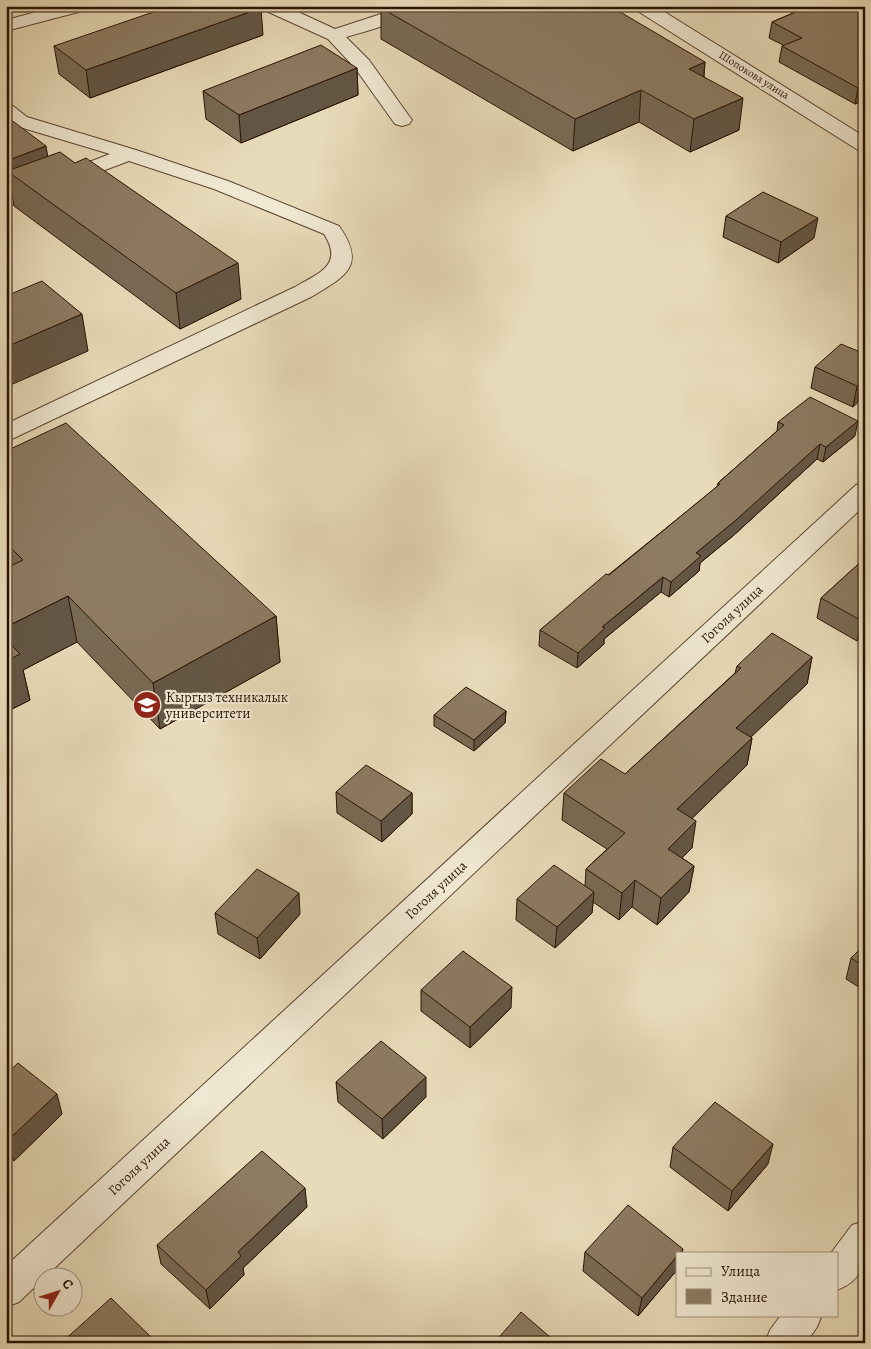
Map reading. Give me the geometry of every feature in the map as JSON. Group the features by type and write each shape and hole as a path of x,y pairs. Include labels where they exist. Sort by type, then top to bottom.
{"street":[{"path":"6,26 80,6"},
{"path":"334,36 390,17 413,6"},
{"name":"Шопокова улица","path":"642,6 865,146"},
{"path":"280,8 334,36 362,64 402,120"},
{"path":"6,432 303,292 331,275 343,264 344,252 340,240 332,230 221,185 130,154 11,119"},
{"path":"6,201 130,154"},
{"name":"Гоголя улица","path":"6,1290 865,491"},
{"path":"838,1271 865,1237"},
{"path":"783,1343 803,1316"}],"building":[{"path":"171,6 258,6 261,8 86,70 54,46"},
{"path":"384,6 610,6 705,62 689,69 743,98 694,119 641,90 575,119 381,8"},
{"path":"810,6 865,6 865,85 858,88 782,46 802,38 772,22"},
{"path":"321,45 357,68 239,115 203,91"},
{"path":"6,116 46,146 6,161"},
{"path":"60,152 75,163 86,158 238,263 176,293 7,171"},
{"path":"763,192 818,218 781,242 726,216"},
{"path":"42,281 82,314 6,347 6,296"},
{"path":"841,344 865,354 865,379 857,386 815,367"},
{"path":"810,397 858,421 826,447 820,444 736,520 696,553 701,556 671,582 663,577 602,627 605,628 578,653 540,630 606,574 609,575 720,484 718,483 784,425 778,422"},
{"path":"66,423 276,616 153,683 68,596 6,627 6,568 23,560 6,543 6,451"},
{"path":"865,558 865,618 862,621 821,598"},
{"path":"772,633 812,657 736,728 752,738 677,809 696,821 668,849 694,866 661,898 635,880 622,893 586,869 625,833 564,793 601,759 625,774 741,668 737,666"},
{"path":"6,640 20,654 6,661"},
{"path":"466,687 506,711 474,740 434,715"},
{"path":"366,765 412,793 381,821 336,792"},
{"path":"554,865 594,892 557,927 517,899"},
{"path":"257,869 299,893 257,938 215,913"},
{"path":"865,944 865,967 851,958"},
{"path":"463,951 512,987 470,1027 421,990"},
{"path":"381,1041 426,1077 382,1119 336,1082"},
{"path":"18,1063 57,1094 7,1141 6,1074"},
{"path":"715,1102 773,1144 732,1191 673,1147"},
{"path":"262,1151 305,1188 238,1252 241,1256 206,1290 157,1245"},
{"path":"628,1205 683,1249 681,1252 676,1252 676,1257 642,1298 585,1252"},
{"path":"111,1298 157,1343 61,1343"},
{"path":"521,1312 557,1343 494,1343"}],"place":[{"name":"Кыргыз техникалык университети","path":"147,705"}]}
